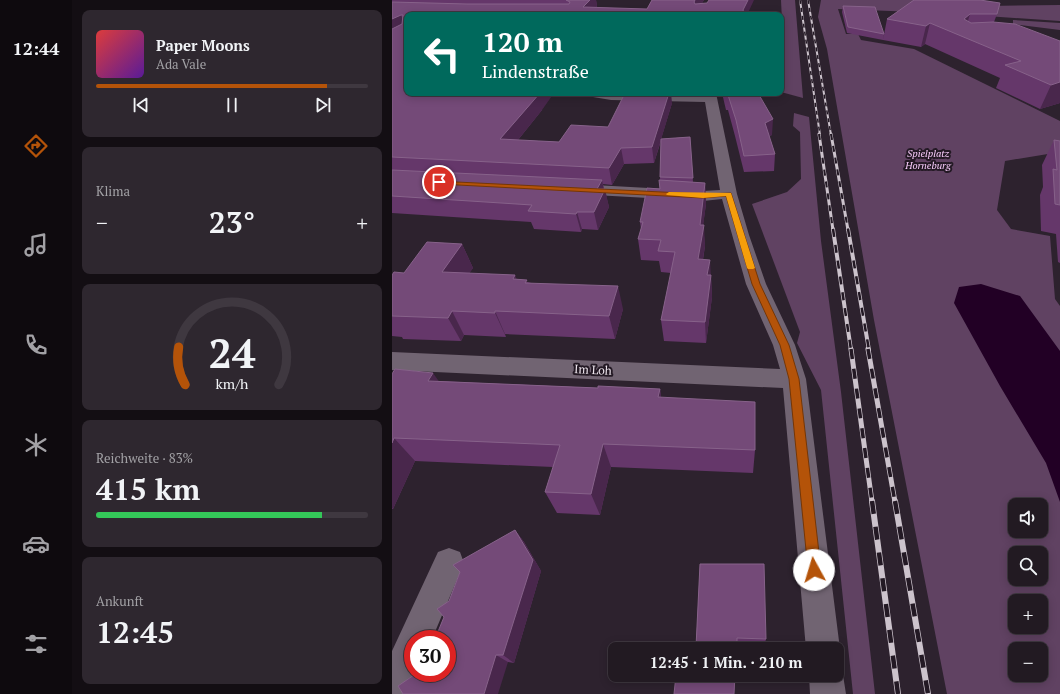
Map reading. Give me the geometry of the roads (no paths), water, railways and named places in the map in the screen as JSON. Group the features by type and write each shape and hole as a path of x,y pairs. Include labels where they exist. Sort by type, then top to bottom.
{"street":[{"path":"710,96 728,194 756,284 784,345 794,379 822,642"},
{"path":"559,188 703,196 728,194"},
{"name":"Im Loh","path":"392,361 794,379"},
{"path":"419,630 449,562"},
{"path":"392,691 404,664"},
{"path":"827,682 828,694"}],"railway":[{"path":"800,0 820,135"},
{"path":"808,0 831,135"},
{"path":"819,134 833,230"},
{"path":"831,134 848,230"},
{"path":"833,229 851,350"},
{"path":"848,229 869,350"},
{"path":"851,349 872,502"},
{"path":"868,349 895,502"},
{"path":"872,501 898,694"},
{"path":"895,501 928,694"}],"park label":[{"name":"Spielplatz Horneburg","path":"928,158"}]}
